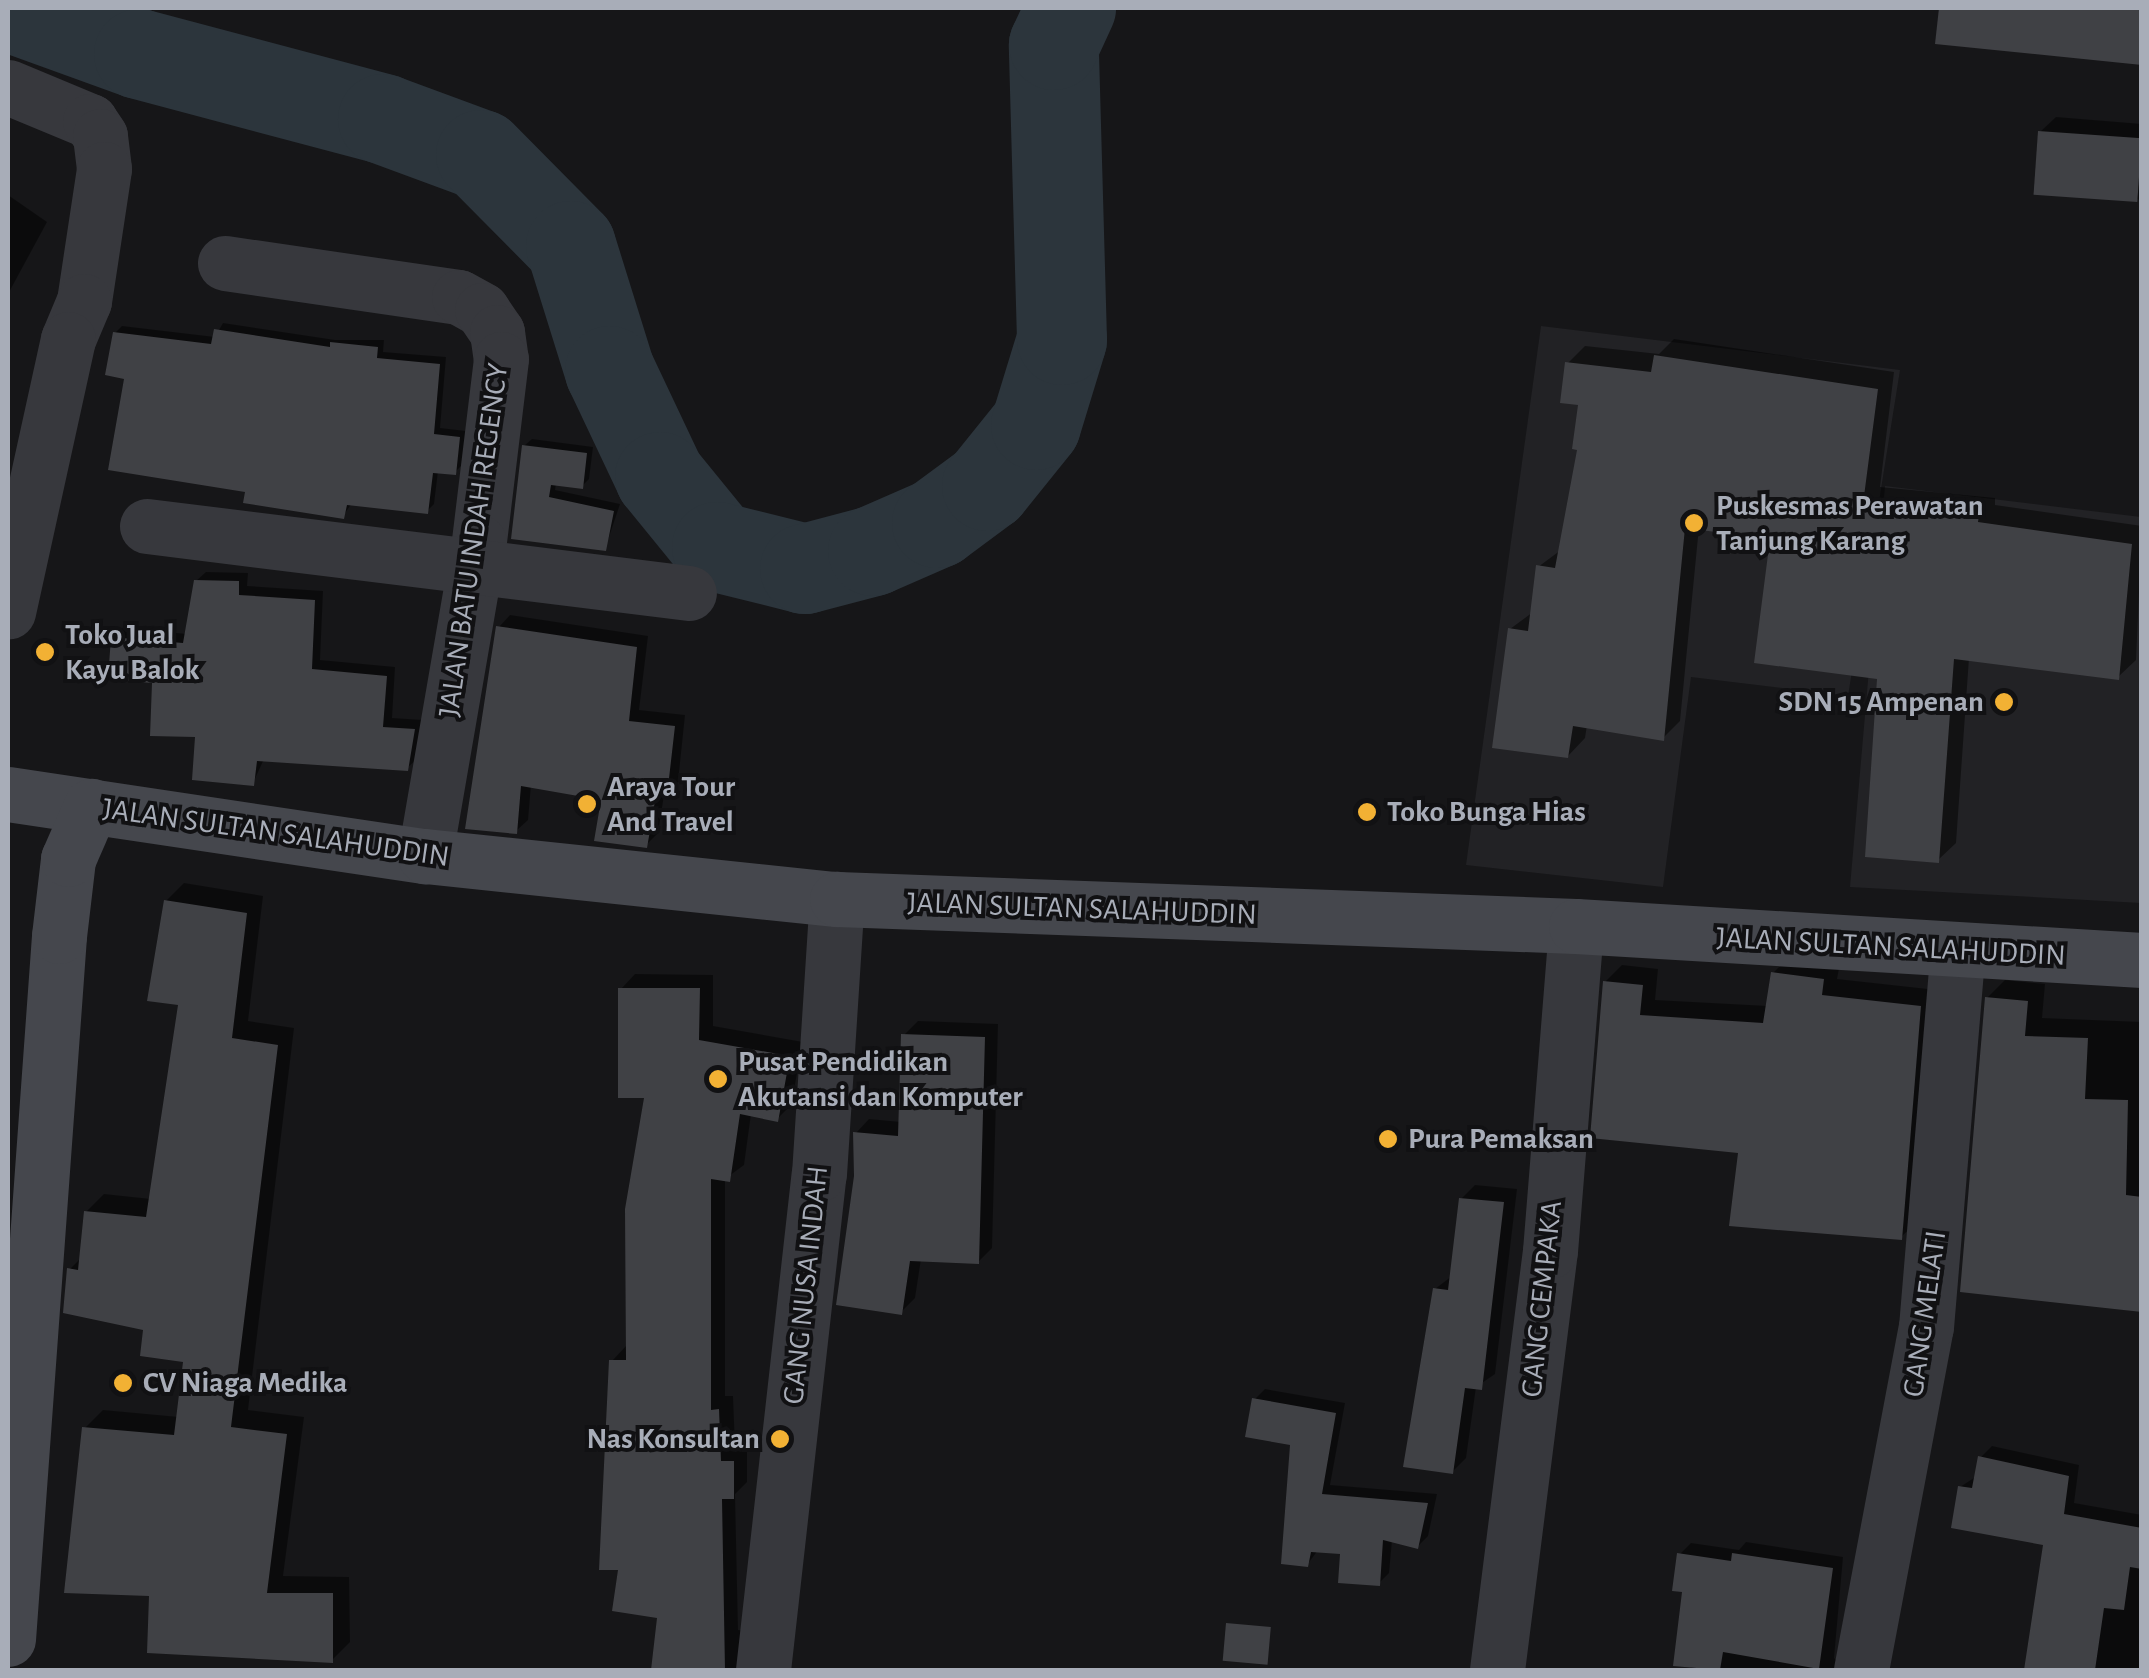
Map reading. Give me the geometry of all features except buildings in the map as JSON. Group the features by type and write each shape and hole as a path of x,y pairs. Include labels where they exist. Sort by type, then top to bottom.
{"main road":[{"name":"JALAN SULTAN SALAHUDDIN","path":"18,795 425,856 837,899 1576,926 1957,954 2142,960"},
{"path":"8,1638 58,936 68,859 91,806"}],"street":[{"path":"8,87 90,120 100,136 104,169 84,300 68,339 8,612"},
{"name":"JALAN BATU INDAH REGENCY","path":"225,263 450,295 489,316 502,350 475,567 425,856"},
{"path":"147,526 689,593"},
{"name":"GANG NUSA INDAH","path":"763,1670 820,1174 837,899"},
{"name":"GANG CEMPAKA","path":"1496,1670 1550,1251 1576,926"},
{"name":"GANG MELATI","path":"1860,1670 1926,1327 1957,954"}],"shaded area":[{"name":"Puskesmas Perawatan Tanjung Karang","path":"1541,326 1900,370 1848,696 1691,677 1663,887 1466,865"},
{"name":"SDN 15 Ampenan","path":"1885,486 2141,517 2141,903 1850,887"}],"waterway":[{"path":"12,8 139,54 383,119 481,155 571,246 610,371 660,477 717,547 805,569 873,551 937,523 987,486 1036,425 1062,340 1054,45 1071,8"}],"place":[{"name":"Puskesmas Perawatan Tanjung Karang","path":"1694,523"},
{"name":"Toko Jual Kayu Balok","path":"45,652"},
{"name":"SDN 15 Ampenan","path":"2004,702"},
{"name":"Araya Tour And Travel","path":"587,804"},
{"name":"Toko Bunga Hias","path":"1367,812"},
{"name":"Pusat Pendidikan Akutansi dan Komputer","path":"718,1079"},
{"name":"Pura Pemaksan","path":"1388,1139"},
{"name":"CV Niaga Medika","path":"123,1383"},
{"name":"Nas Konsultan","path":"780,1439"}]}
